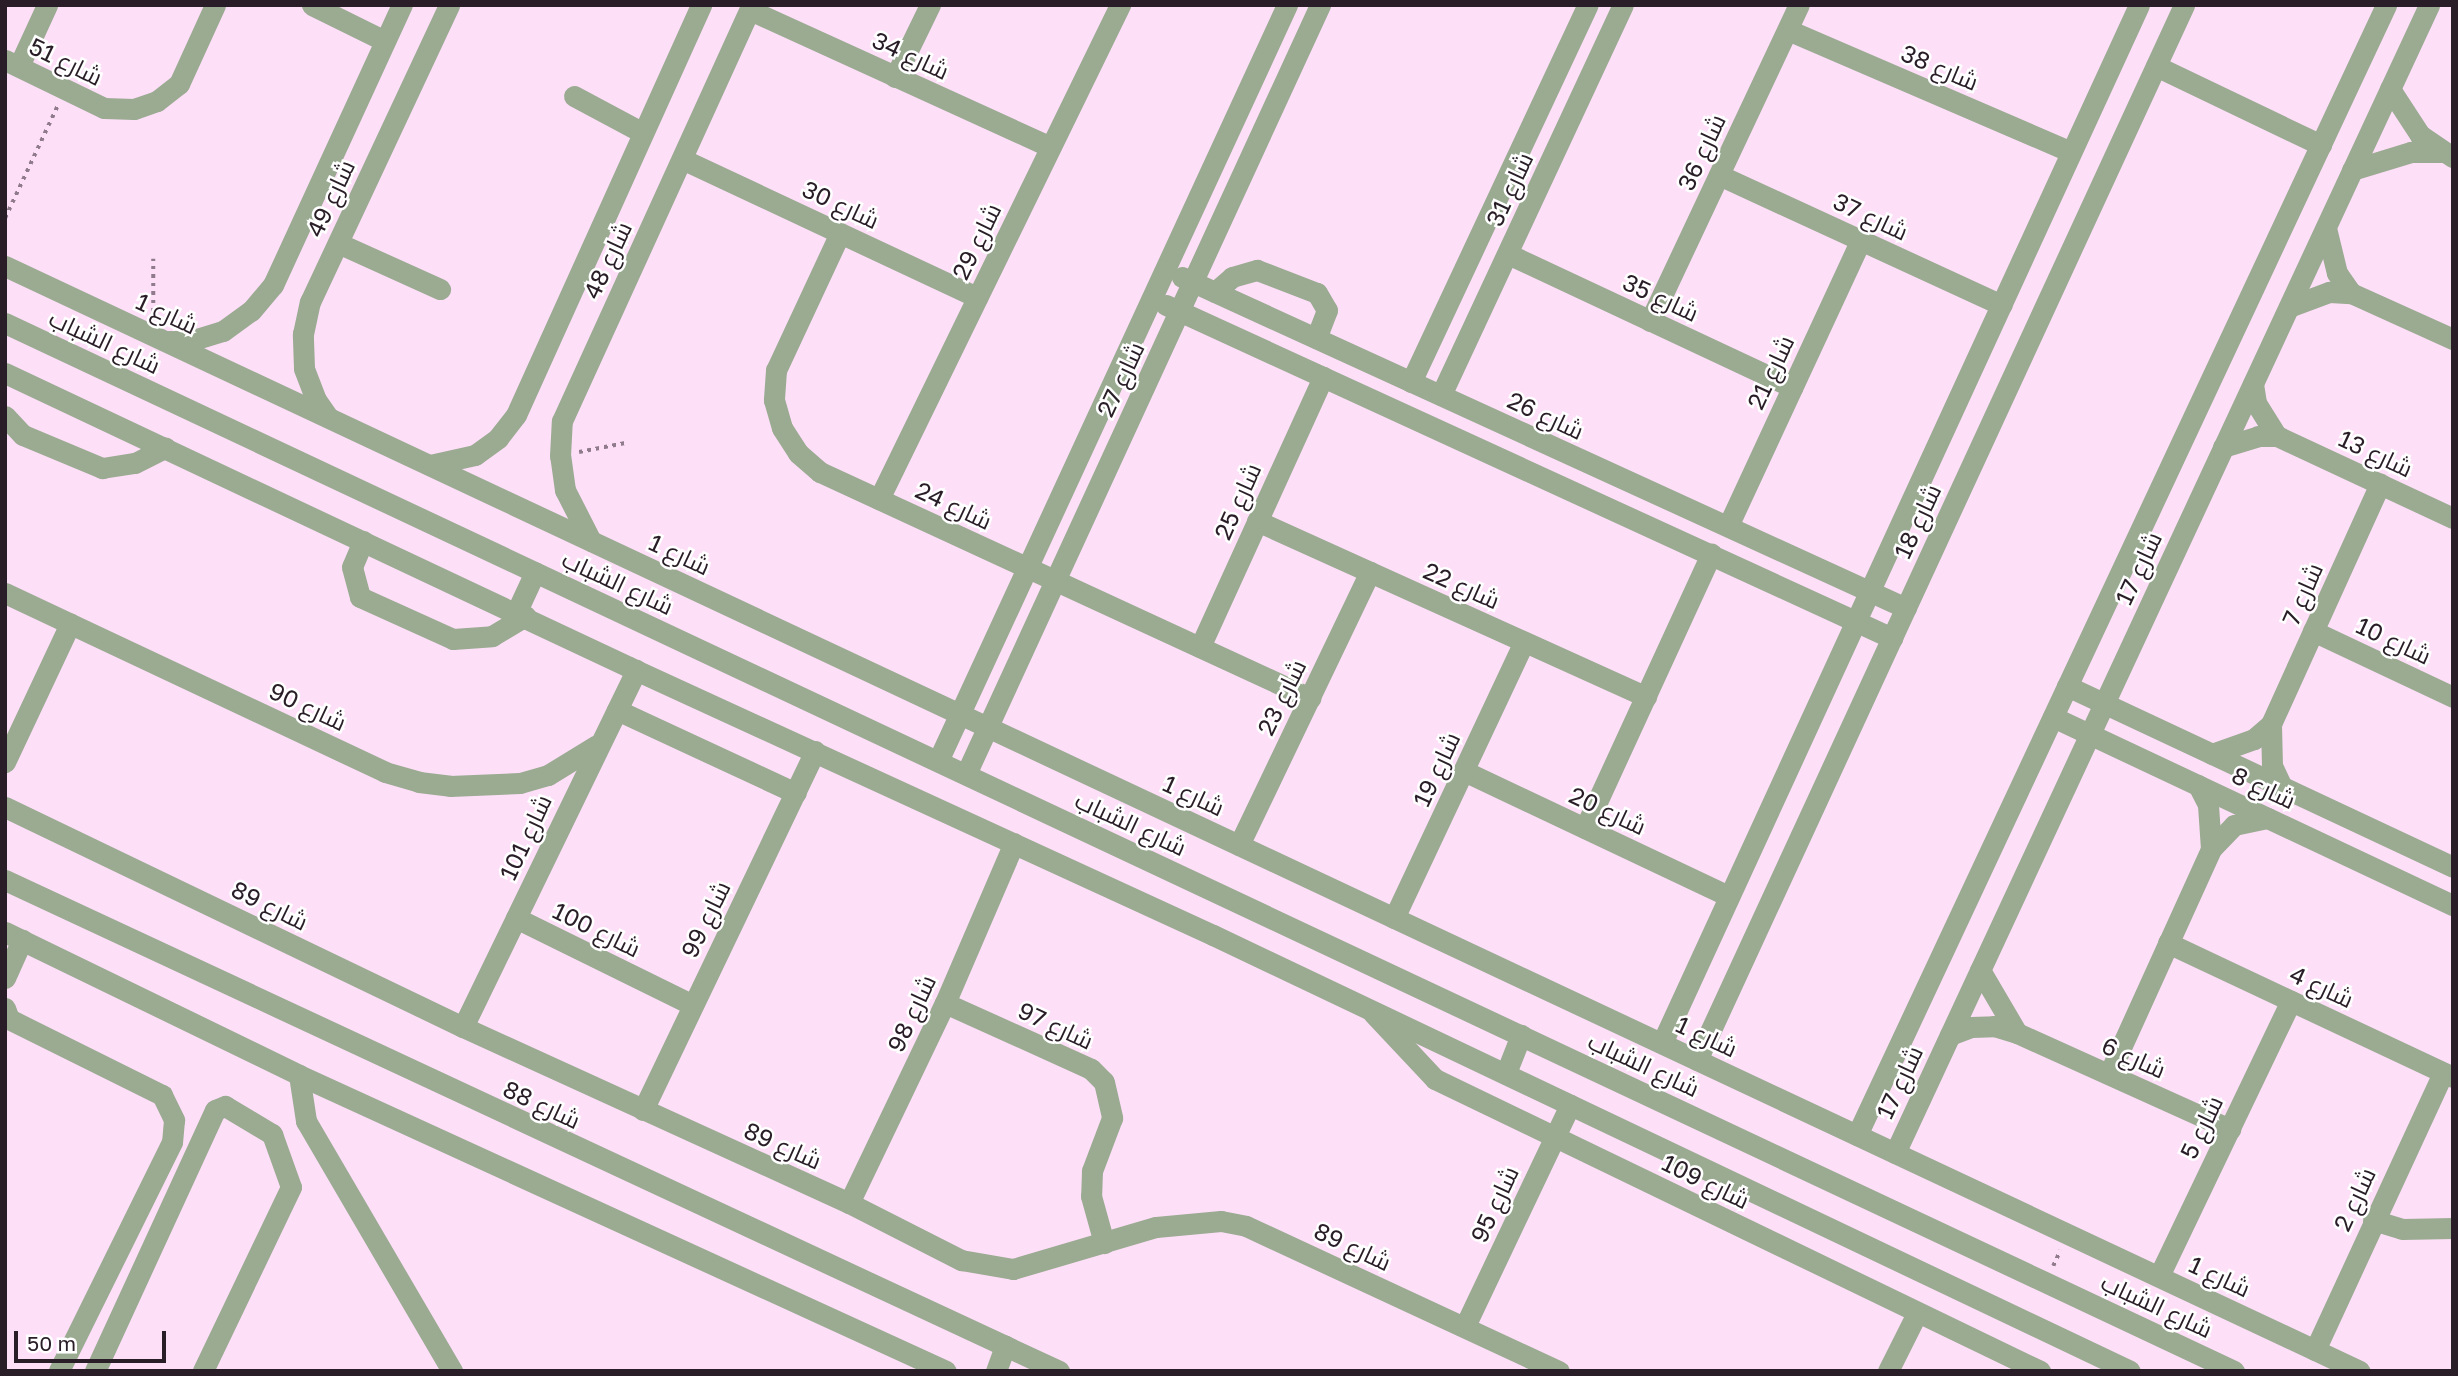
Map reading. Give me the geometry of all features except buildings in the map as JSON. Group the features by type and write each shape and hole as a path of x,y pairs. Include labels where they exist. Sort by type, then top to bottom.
{"street":[{"path":"12,63 47,5"},
{"name":"شارع 51","path":"12,63 104,108 134,109 157,101 179,84 215,5"},
{"path":"312,5 385,40"},
{"name":"شارع 49","path":"159,338 190,341 223,331 251,312 273,285 402,5"},
{"name":"شارع 49","path":"330,418 316,400 304,368 303,334 310,302 449,5"},
{"name":"شارع 48","path":"430,465 475,455 498,438 516,415 701,5"},
{"path":"895,77 930,5"},
{"name":"شارع 29","path":"879,499 1120,5"},
{"name":"شارع 27","path":"966,774 1320,5"},
{"name":"شارع 31","path":"1411,382 1588,5"},
{"name":"شارع 31","path":"1441,396 1623,5"},
{"name":"شارع 36","path":"1650,321 1800,5"},
{"name":"شارع 18","path":"1697,1060 2184,5"},
{"name":"شارع 17","path":"1857,1135 2386,5"},
{"name":"شارع 17","path":"1895,1153 2429,5"},
{"name":"شارع 27","path":"938,761 1284,6"},
{"name":"شارع 18","path":"1662,1043 2138,6"},
{"name":"شارع 48","path":"591,541 565,490 559,456 562,421 751,8"},
{"name":"شارع 34","path":"751,8 1050,147"},
{"name":"شارع 38","path":"1788,30 2071,152"},
{"path":"2156,66 2320,145"},
{"path":"2390,89 2403,114 2447,155"},
{"path":"574,96 643,133"},
{"path":"2352,170 2411,152 2447,155"},
{"name":"شارع 30","path":"682,159 977,298"},
{"name":"شارع 37","path":"1719,175 2001,305"},
{"path":"2326,228 2328,251 2351,293"},
{"name":"شارع 24","path":"840,233 776,370 774,400 782,428 798,453 821,472 1310,698"},
{"name":"شارع 21","path":"1728,526 1861,240"},
{"path":"338,243 440,289"},
{"name":"شارع 35","path":"1508,254 1792,387"},
{"name":"شارع 1","path":"5,266 2360,1371"},
{"name":"شارع 26","path":"1165,269 1906,608"},
{"path":"1216,292 1232,277 1257,270 1317,293 1326,310 1316,338"},
{"path":"2289,307 2329,292 2351,293 2453,339"},
{"path":"1152,299 1892,638"},
{"name":"شارع الشباب","path":"5,323 2234,1371"},
{"path":"5,373 636,670 1370,1009 2130,1371"},
{"name":"شارع 25","path":"1200,647 1323,377"},
{"path":"2223,447 2240,440 2277,436 2256,403 2253,384"},
{"path":"5,416 23,435 102,468 135,463 165,448"},
{"name":"شارع 13","path":"2277,436 2453,518"},
{"name":"شارع 7","path":"2281,785 2272,766 2271,724 2380,484"},
{"name":"شارع 22","path":"1257,521 1646,697"},
{"path":"362,541 352,567 360,597 453,639 492,636 520,615 535,572"},
{"path":"1585,828 1711,554"},
{"name":"شارع 23","path":"1239,845 1370,572"},
{"name":"شارع 90","path":"5,593 385,772 419,782 450,786 520,783 548,775 597,745"},
{"path":"5,762 70,624"},
{"name":"شارع 10","path":"2314,632 2453,696"},
{"name":"شارع 19","path":"1394,918 1524,642"},
{"name":"شارع 101","path":"463,1027 597,745 636,670"},
{"name":"شارع 8","path":"2067,686 2453,867"},
{"path":"617,710 796,793"},
{"name":"شارع 8","path":"2053,717 2453,905"},
{"path":"2212,754 2254,739 2271,724"},
{"name":"شارع 99","path":"643,1110 816,751"},
{"name":"شارع 20","path":"1464,771 1729,896"},
{"path":"2198,785 2208,805 2211,849"},
{"name":"شارع 89","path":"5,807 463,1027 984,1267 1013,1269 1042,1264 1104,1242 1193,1222 1246,1226 1559,1371"},
{"path":"2109,1074 2211,849 2234,825 2267,818"},
{"name":"شارع 98","path":"849,1203 945,1003 1014,843"},
{"name":"شارع 88","path":"5,880 1059,1371"},
{"name":"شارع 100","path":"516,918 693,1005"},
{"path":"5,978 14,936 299,1075 946,1371"},
{"name":"شارع 4","path":"2168,943 2448,1075"},
{"path":"1980,970 2017,1032"},
{"name":"شارع 5","path":"2159,1276 2291,1001"},
{"name":"شارع 97","path":"945,1003 1091,1069 1104,1082 1112,1118 1092,1171 1091,1196 1104,1242"},
{"path":"5,1008 9,1019 162,1095 174,1121 172,1142 59,1371"},
{"name":"شارع 109","path":"1370,1009 1394,1040 1435,1079 2040,1371"},
{"name":"شارع 6","path":"1950,1035 1971,1027 1994,1026 2017,1032 2230,1129"},
{"path":"1506,1073 1521,1035"},
{"path":"299,1075 306,1121 452,1371"},
{"name":"شارع 2","path":"2315,1350 2373,1220 2448,1075"},
{"name":"شارع 95","path":"1465,1326 1570,1105"},
{"path":"95,1371 215,1110 225,1106 272,1134 291,1187 203,1371"},
{"path":"2373,1220 2402,1229 2453,1228"},
{"path":"1888,1371 1917,1313"},
{"path":"996,1371 1005,1346"}],"path":[{"path":"5,218 66,89"},
{"path":"153,260 159,338"},
{"path":"559,456 625,443"}]}
